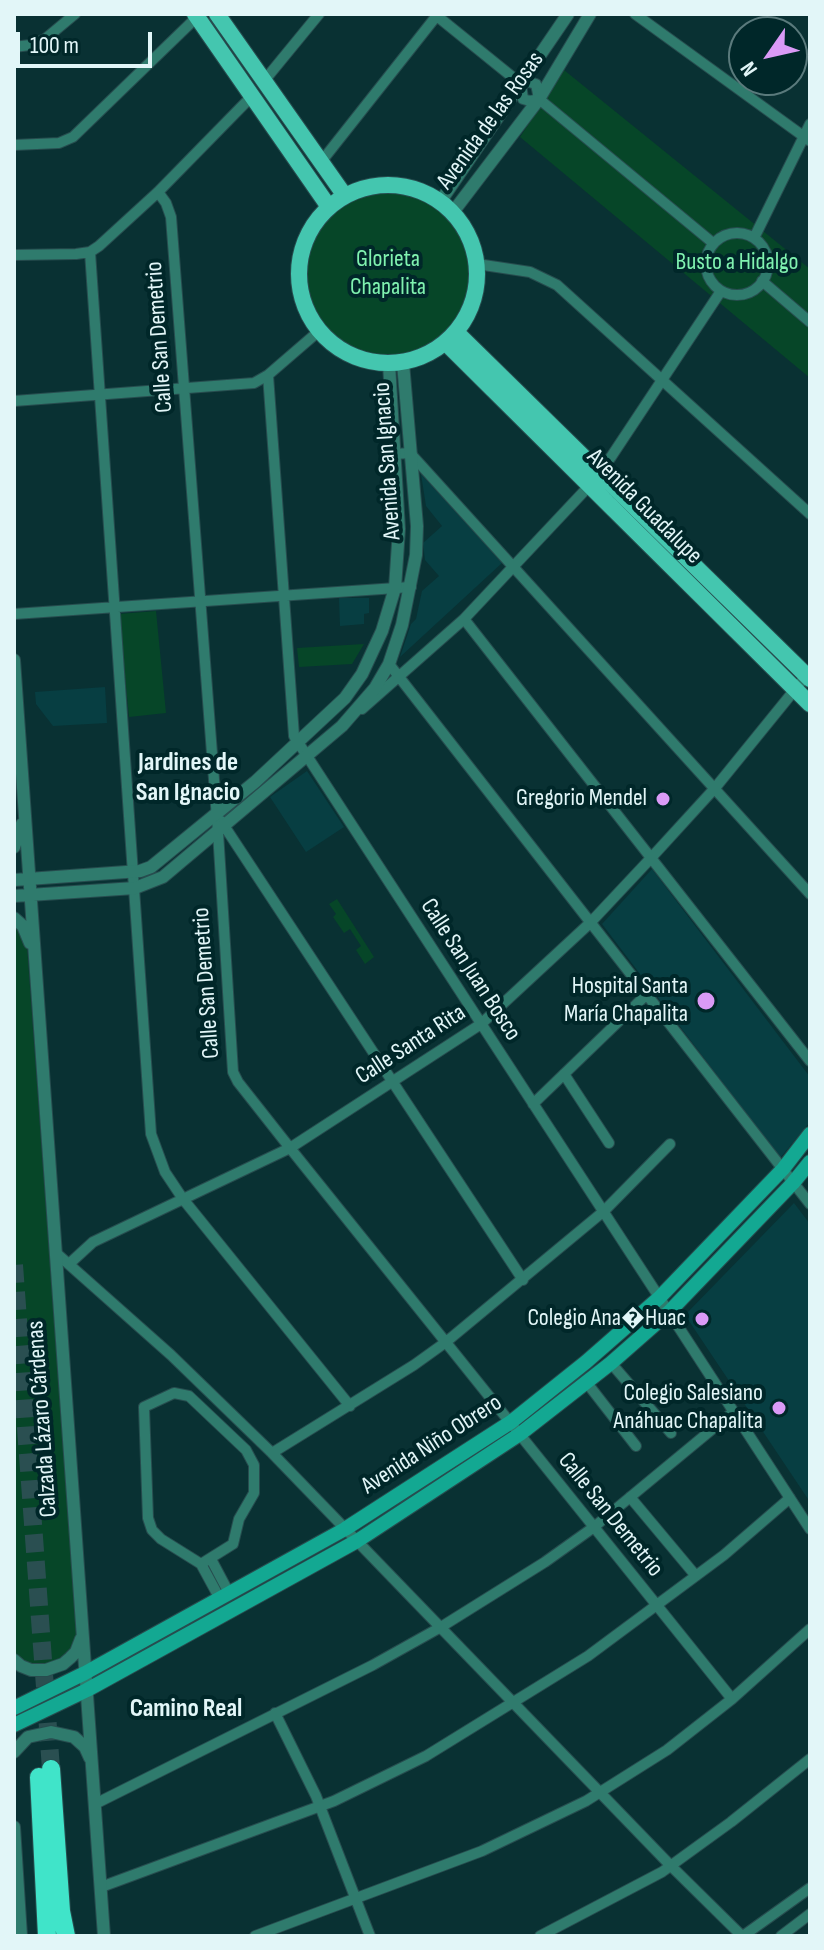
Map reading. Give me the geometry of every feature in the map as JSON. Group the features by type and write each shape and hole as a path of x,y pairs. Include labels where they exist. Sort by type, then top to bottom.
{"highway":[{"path":"47,1936 45,1770 66,1936"}],"main road":[{"path":"217,14 345,196"},
{"path":"197,15 329,207"},
{"path":"393,185 426,193 446,207 469,236 477,264 474,300 451,338 418,359 396,363 350,355 319,331 302,298 299,273 305,243 329,207 345,196 376,186 393,185"},
{"name":"Avenida Guadalupe","path":"451,338 600,471 809,675"},
{"name":"Avenida Guadalupe","path":"451,338 589,486 810,704"},
{"name":"Avenida Niño Obrero","path":"14,1725 87,1690 357,1541 516,1428 659,1298 783,1169 810,1134"},
{"name":"Avenida Niño Obrero","path":"14,1708 85,1673 345,1529 587,1383 669,1312 810,1162"}],"street":[{"path":"14,47 45,39 75,14"},
{"path":"264,81 319,14"},
{"name":"Avenida de las Rosas","path":"446,207 568,14"},
{"name":"Avenida de las Rosas","path":"446,207 539,99 590,14"},
{"path":"635,14 807,139"},
{"path":"14,145 59,143 73,137 197,15"},
{"path":"321,162 437,15 521,84 536,84 539,99 713,243"},
{"path":"14,255 90,252 158,192 252,96"},
{"path":"754,238 807,139 810,124"},
{"name":"Calle San Demetrio","path":"158,192 171,217 217,814 221,829 231,1061 238,1082 732,1699"},
{"path":"736,233 754,238 766,255 767,269 762,281 753,290 740,295 721,291 711,281 706,269 707,255 713,243 723,236 736,233"},
{"path":"90,252 150,1123 159,1159 183,1199 350,1406"},
{"path":"477,264 530,272 557,285 810,514"},
{"path":"762,281 810,322"},
{"path":"342,726 464,619 589,486 721,291"},
{"path":"14,401 247,384 268,375 319,331"},
{"name":"Avenida San Ignacio","path":"14,896 135,888 163,877 342,726 375,688 389,664 411,587 417,526 396,363"},
{"name":"Avenida San Ignacio","path":"14,880 151,867 299,743 345,698 362,674 382,631 395,588 399,529 395,454 396,363"},
{"name":"Calle San Juan Bosco","path":"268,375 294,736 810,1529"},
{"path":"395,454 410,453 810,894"},
{"path":"14,614 411,587"},
{"path":"464,619 810,1061"},
{"name":"Calzada Lázaro Cárdenas","path":"14,660 104,1936"},
{"path":"389,664 810,1204"},
{"name":"Calle Santa Rita","path":"69,1264 93,1242 290,1148 481,1024 590,923 715,788 809,675"},
{"path":"14,847 25,815"},
{"path":"221,829 393,1081 523,1280"},
{"path":"14,918 29,939 38,1001"},
{"path":"533,1104 646,995"},
{"path":"564,1074 609,1143"},
{"path":"272,1453 446,1342 604,1211 670,1144"},
{"path":"55,1252 171,1355 272,1453 671,1866 743,1936 810,1888"},
{"path":"611,1363 671,1433"},
{"path":"587,1383 636,1446"},
{"path":"206,1561 233,1544 239,1519 254,1493 254,1465 246,1450 189,1396 174,1393 144,1407 148,1518 152,1530 161,1539 206,1561 224,1596"},
{"path":"95,1804 441,1627 545,1562 594,1527 733,1412"},
{"path":"630,1497 696,1576"},
{"path":"101,1887 320,1806 426,1756 588,1656 658,1607 790,1498"},
{"path":"255,1936 482,1851 601,1793 667,1750 732,1699 810,1629"},
{"path":"14,1660 31,1670 63,1664 76,1652 83,1634"},
{"path":"275,1713 320,1806 370,1936"},
{"path":"14,1752 28,1737 51,1732 74,1737 85,1747 92,1761"},
{"path":"540,1936 671,1866 810,1759"},
{"path":"14,1827 21,1936"},
{"path":"781,1936 810,1914"}],"shaded area":[{"path":"421,474 502,563 400,657 411,624 416,619 422,591 439,576 425,560 423,543 442,526 426,506"},
{"path":"339,598 369,598 369,613 364,614 364,624 340,626"},
{"path":"105,687 107,723 53,726 36,704 35,692"},
{"path":"307,771 344,827 306,852 270,797"},
{"name":"Hospital Santa María Chapalita","path":"652,869 810,1077 810,1122 780,1158 602,924"},
{"name":"Colegio Salesiano Anáhuac Chapalita","path":"794,1203 810,1224 810,1502 685,1315"}],"green space":[{"name":"Busto a Hidalgo","path":"564,70 810,269 810,378 520,137"},
{"name":"Glorieta Chapalita","path":"388,191 419,198 446,215 463,242 470,273 463,304 446,331 419,348 388,355 357,348 330,331 313,304 306,273 313,242 330,215 357,198"},
{"path":"156,611 166,713 129,717 119,614"},
{"path":"364,644 352,664 299,667 297,648"},
{"path":"337,899 374,957 365,964 356,950 361,946 350,929 344,933 333,917 336,914 329,904"},
{"path":"14,922 27,946 77,1640 72,1653 61,1663 33,1668 14,1655"}],"tunnel":[{"path":"14,1265 51,1769"}],"place":[{"name":"Gregorio Mendel","path":"663,799"},
{"name":"Hospital Santa María Chapalita","path":"706,1001"},
{"name":"Colegio Ana�Huac","path":"702,1319"},
{"name":"Colegio Salesiano Anáhuac Chapalita","path":"779,1408"}],"district":[{"name":"Jardines de San Ignacio","path":"188,778"},
{"name":"Camino Real","path":"186,1709"}]}
